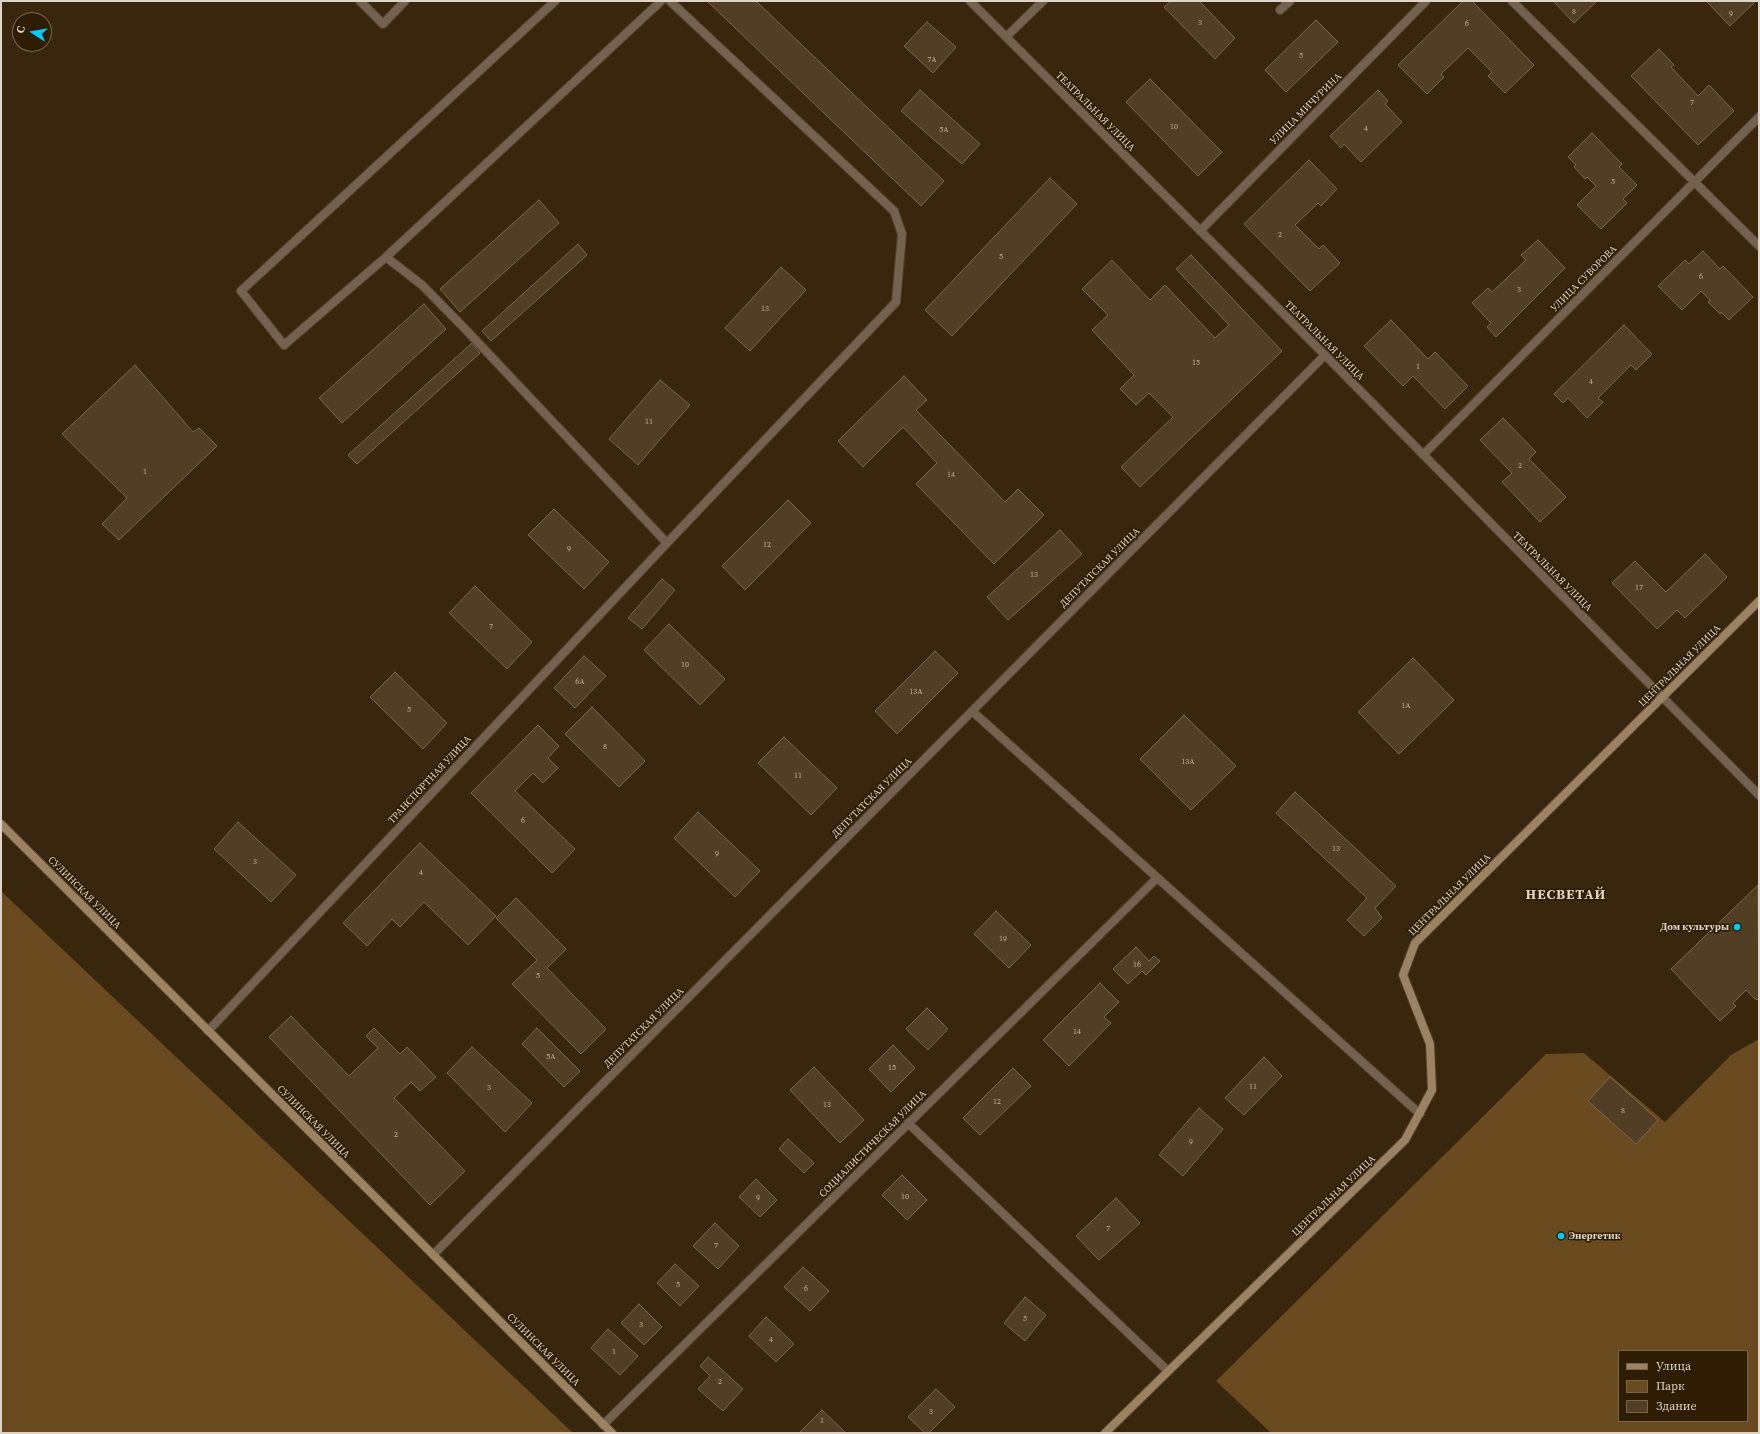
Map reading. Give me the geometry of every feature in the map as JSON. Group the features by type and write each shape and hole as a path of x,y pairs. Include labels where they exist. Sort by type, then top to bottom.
{"main road":[{"name":"ЦЕНТРАЛЬНАЯ УЛИЦА","path":"1105,1433 1406,1140 1432,1090 1430,1044 1403,975 1415,943 1759,601"},
{"name":"СУЛИНСКАЯ УЛИЦА","path":"1,824 612,1433"}],"street":[{"path":"360,1 383,24 405,1"},
{"path":"555,1 241,290 284,345 386,257 661,1"},
{"name":"ТРАНСПОРТНАЯ УЛИЦА","path":"208,1031 896,302 902,234 894,211 670,1"},
{"name":"ТЕАТРАЛЬНАЯ УЛИЦА","path":"970,1 1325,355 1759,795"},
{"path":"1006,37 1043,1"},
{"path":"1280,10 1290,1"},
{"name":"УЛИЦА МИЧУРИНА","path":"1200,231 1426,1"},
{"path":"1512,1 1759,246"},
{"name":"УЛИЦА СУВОРОВА","path":"1422,454 1759,118"},
{"path":"386,257 422,285 667,543"},
{"name":"ДЕПУТАТСКАЯ УЛИЦА","path":"433,1255 1325,355"},
{"path":"972,711 1420,1114"},
{"name":"СОЦИАЛИСТИЧЕСКАЯ УЛИЦА","path":"603,1424 1157,878"},
{"path":"908,1123 1168,1371"}],"green space":[{"path":"1,891 573,1433 1,1433"},
{"name":"Энергетик","path":"1759,1039 1759,1433 1271,1433 1216,1381 1546,1054 1584,1053 1665,1122 1731,1055"}],"building":[{"path":"707,1 756,1 944,181 921,206"},
{"path":"1171,1 1199,1 1235,38 1215,59 1164,7"},
{"path":"1463,1 1472,1 1534,65 1505,93 1488,76 1492,72 1468,48 1441,74 1444,77 1427,94 1398,65"},
{"path":"1553,1 1597,1 1574,23"},
{"path":"1706,1 1756,1 1730,26"},
{"path":"1316,20 1338,42 1286,92 1265,70"},
{"path":"927,22 956,47 933,73 904,46"},
{"path":"1659,49 1674,65 1671,67 1698,96 1709,85 1734,111 1698,145 1631,76"},
{"path":"1150,79 1222,152 1198,176 1126,102"},
{"path":"920,90 980,144 962,164 901,111"},
{"path":"1378,90 1388,101 1385,104 1402,122 1361,162 1344,144 1341,148 1330,136"},
{"path":"1592,133 1622,164 1619,167 1637,185 1623,199 1627,203 1601,229 1577,205 1596,186 1587,177 1585,179 1574,167 1576,165 1568,157"},
{"path":"1309,160 1337,189 1321,206 1318,203 1295,225 1319,249 1323,245 1340,263 1310,291 1244,224"},
{"path":"1050,178 1077,204 952,336 925,310"},
{"path":"539,200 559,223 460,312 440,289"},
{"path":"1538,240 1565,268 1496,337 1487,327 1491,323 1472,303 1488,288 1492,292 1526,260 1521,255"},
{"path":"578,244 587,255 491,341 482,331"},
{"path":"1703,251 1720,269 1723,266 1753,297 1729,320 1721,312 1720,314 1708,302 1710,300 1701,291 1682,310 1658,286 1685,260 1689,264"},
{"path":"1191,255 1282,351 1140,487 1121,467 1173,417 1149,393 1136,405 1120,389 1134,375 1092,330 1108,315 1082,289 1112,260 1150,300 1165,285 1215,338 1229,325 1176,269"},
{"path":"781,267 806,290 750,351 725,328"},
{"path":"424,304 446,329 342,423 319,398"},
{"path":"1391,320 1428,359 1435,352 1468,386 1445,409 1413,376 1403,386 1364,346"},
{"path":"1624,325 1652,354 1636,370 1631,365 1598,398 1603,402 1587,418 1568,398 1563,403 1554,394"},
{"path":"472,343 480,353 357,464 348,455"},
{"path":"135,365 193,432 199,428 217,446 119,540 102,524 127,498 62,434"},
{"path":"904,376 927,400 916,410 1005,502 1018,489 1044,515 994,564 916,484 937,463 903,427 863,467 838,441"},
{"path":"660,380 690,405 638,465 609,439"},
{"path":"1503,418 1536,452 1529,459 1566,497 1540,522 1502,482 1512,473 1480,440"},
{"path":"788,500 811,523 745,590 722,566"},
{"path":"554,509 609,562 584,589 528,535"},
{"path":"1060,530 1082,554 1008,620 987,597"},
{"path":"1705,554 1727,577 1685,618 1677,610 1657,629 1612,583 1635,561 1666,592"},
{"path":"662,579 675,590 642,629 628,618"},
{"path":"475,586 532,642 507,669 449,613"},
{"path":"669,624 725,679 700,705 644,650"},
{"path":"935,651 958,673 897,734 875,711"},
{"path":"584,656 606,676 575,708 554,688"},
{"path":"1413,658 1454,700 1399,754 1358,712"},
{"path":"395,672 447,723 423,749 370,697"},
{"path":"592,707 645,761 619,787 565,734"},
{"path":"1184,715 1236,766 1191,810 1140,759"},
{"path":"538,725 559,746 548,758 558,768 543,783 533,773 515,791 575,849 552,873 471,793"},
{"path":"784,737 837,788 811,815 758,763"},
{"path":"1295,792 1396,886 1375,908 1382,918 1364,936 1347,920 1367,898 1276,813"},
{"path":"698,812 760,871 735,897 674,838"},
{"path":"238,822 296,875 271,902 214,849"},
{"path":"420,843 496,916 468,945 424,902 400,927 392,919 367,946 343,923"},
{"name":"Дом культуры","path":"1758,885 1759,1000 1755,999 1746,990 1733,1003 1736,1006 1720,1021 1671,969"},
{"path":"516,898 566,949 547,968 606,1029 581,1054 512,984 537,960 496,918"},
{"path":"996,911 1031,945 1009,968 974,934"},
{"path":"1136,947 1149,961 1154,956 1160,961 1146,975 1142,971 1128,984 1113,969"},
{"path":"1100,983 1119,1002 1104,1017 1111,1023 1069,1066 1043,1040"},
{"path":"927,1008 948,1029 928,1050 906,1029"},
{"path":"291,1016 349,1076 378,1048 366,1036 374,1028 400,1054 407,1047 436,1077 420,1091 411,1082 394,1098 465,1171 430,1205 269,1037"},
{"path":"537,1028 580,1071 564,1087 522,1044"},
{"path":"893,1045 915,1068 891,1092 869,1069"},
{"path":"472,1047 532,1103 505,1132 447,1073"},
{"path":"1264,1057 1282,1076 1244,1115 1225,1098"},
{"path":"814,1067 864,1120 840,1143 790,1090"},
{"path":"1013,1068 1031,1086 980,1135 963,1118"},
{"path":"1610,1077 1658,1120 1636,1144 1588,1101"},
{"path":"1199,1108 1223,1129 1183,1176 1159,1155"},
{"path":"788,1139 814,1163 804,1173 779,1149"},
{"path":"902,1175 927,1200 907,1220 882,1195"},
{"path":"756,1179 777,1200 760,1217 739,1197"},
{"path":"1116,1198 1140,1223 1099,1260 1076,1236"},
{"path":"715,1223 739,1246 718,1269 693,1246"},
{"path":"675,1264 699,1286 680,1306 657,1283"},
{"path":"803,1267 829,1291 810,1311 784,1287"},
{"path":"1025,1297 1046,1315 1025,1341 1004,1323"},
{"path":"639,1304 662,1327 644,1345 621,1323"},
{"path":"766,1317 794,1344 776,1362 749,1336"},
{"path":"608,1329 638,1356 620,1375 591,1348"},
{"path":"708,1357 743,1389 723,1411 698,1389 710,1376 700,1366"},
{"path":"936,1389 955,1407 929,1433 925,1433 908,1417"},
{"path":"822,1410 846,1433 799,1433"}],"place":[{"name":"Дом культуры","path":"1737,927"},
{"name":"Энергетик","path":"1561,1236"}],"district":[{"name":"НЕСВЕТАЙ","path":"1566,895"}]}
